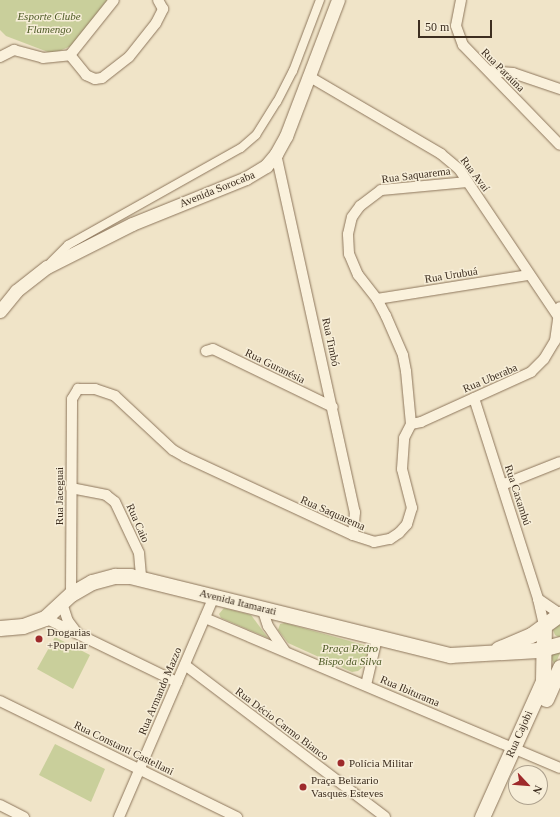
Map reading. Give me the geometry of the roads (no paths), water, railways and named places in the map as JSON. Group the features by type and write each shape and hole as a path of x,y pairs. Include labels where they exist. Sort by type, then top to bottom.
{"main road":[{"name":"Avenida Itamarati","path":"0,628 23,626 45,618 67,598 103,578 141,578 450,655 552,650"},
{"name":"Avenida Itamarati","path":"487,653 531,635 560,614"},
{"name":"Rua Cajobi","path":"493,817 543,681 552,650 544,626"},
{"path":"552,650 560,668"},
{"name":"Rua Cajobi","path":"482,817 560,668"}],"street":[{"path":"0,57 14,50 43,58 70,55 114,0"},
{"path":"70,55 86,75 99,79 129,57 156,23 162,9 158,0"},
{"name":"Avenida Sorocaba","path":"47,267 68,245 241,148 256,136 278,102 293,71 320,0"},
{"name":"Avenida Sorocaba","path":"0,311 20,287 47,267 132,224 255,174 276,154 310,77 338,0"},
{"name":"Rua Paraúna","path":"461,0 456,20 460,39 468,51 490,71 560,145"},
{"path":"490,71 513,73 560,90"},
{"name":"Rua Avaí","path":"310,77 441,154 468,182 559,318"},
{"name":"Rua Timbó","path":"276,154 355,512 353,535"},
{"name":"Rua Saquarema","path":"72,399 74,391 84,388 115,396 123,400 173,450 185,457 367,541 383,541 399,533 407,524 411,516 412,501 402,469 404,438 411,424 403,355 377,299 358,276 349,254 348,234 352,217 360,206 381,190 468,182"},
{"name":"Rua Urubuá","path":"377,299 529,275"},
{"name":"Rua Uberaba","path":"411,424 421,422 521,378 538,366 555,341 560,307"},
{"name":"Rua Guranésia","path":"206,351 213,349 333,407"},
{"name":"Rua Caxambú","path":"474,398 538,599 544,626"},
{"name":"Rua Jaceguai","path":"67,598 71,488 72,399"},
{"path":"502,485 560,462"},
{"name":"Rua Caio","path":"71,488 106,495 115,502 138,554 141,578"},
{"name":"Rua Armando Mazzo","path":"119,817 214,596"},
{"path":"67,598 68,620 77,633"},
{"path":"538,599 560,614"},
{"path":"262,608 268,626 285,651"},
{"path":"45,618 177,682"},
{"name":"Rua Ibiturama","path":"205,618 560,768"},
{"path":"366,685 377,638"},
{"name":"Rua Décio Carmo Bianco","path":"185,665 385,817"},
{"name":"Rua Constanti Castellani","path":"0,701 237,817"},
{"path":"0,805 24,817"}],"place":[{"name":"Drogarias +Popular","path":"39,639"},
{"name":"Polícia Militar","path":"341,763"},
{"name":"Praça Belizario Vasques Esteves","path":"303,787"}],"park label":[{"name":"Esporte Clube Flamengo","path":"49,23"},
{"name":"Praça Pedro Bispo da Silva","path":"350,655"}]}
